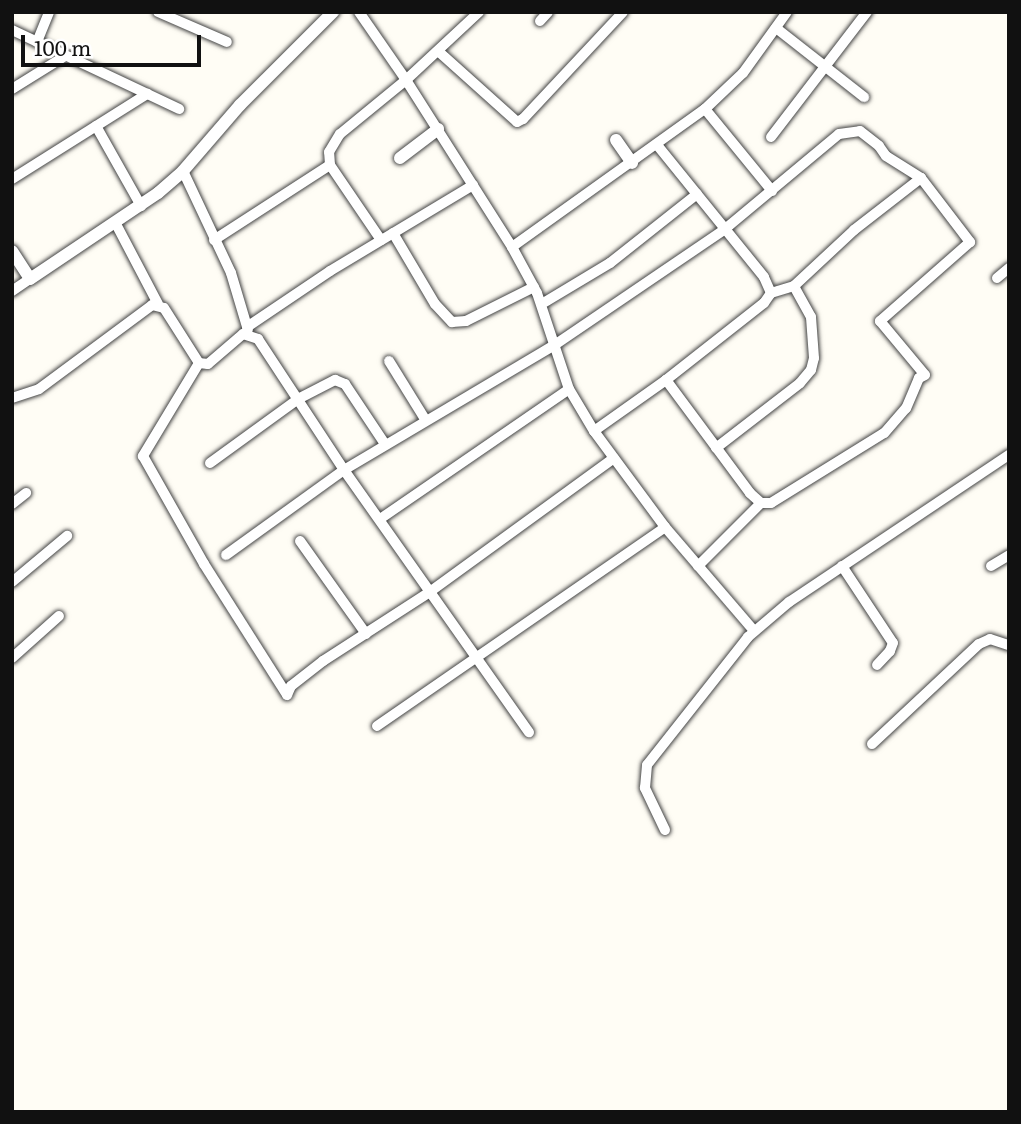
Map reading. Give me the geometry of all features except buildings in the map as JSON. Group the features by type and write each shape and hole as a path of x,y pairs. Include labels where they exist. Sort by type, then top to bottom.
{"street":[{"path":"37,42 49,12"},
{"path":"158,12 227,42"},
{"path":"12,291 141,206 183,171 240,105 333,12"},
{"path":"359,12 438,129 512,247 534,288 569,389 594,431 665,527 754,631"},
{"path":"382,240 330,165 329,152 340,134 406,80 479,12"},
{"path":"540,21 548,12"},
{"path":"438,51 517,122 523,119 623,12"},
{"path":"512,247 705,109 743,73 787,12"},
{"path":"771,137 867,12"},
{"path":"776,28 864,97"},
{"path":"12,30 179,109"},
{"path":"12,89 65,55"},
{"path":"12,179 147,94"},
{"path":"705,109 772,191"},
{"path":"96,126 141,206"},
{"path":"400,158 438,129"},
{"path":"226,555 344,470 425,419 553,345 725,229 839,134 852,130 867,136 886,156 921,178 970,242 880,321 925,375 919,377 906,408 884,433 771,503 761,503 750,493 666,380"},
{"path":"616,140 632,163"},
{"path":"657,145 764,276 771,293"},
{"path":"214,240 330,165"},
{"path":"183,171 232,273 248,330 263,344 344,470 529,732"},
{"path":"594,431 666,380 764,303 771,293 794,286 854,230 921,178"},
{"path":"199,363 208,364 248,330 382,240 473,185"},
{"path":"545,302 610,262 697,194"},
{"path":"116,223 158,304 164,308 199,363"},
{"path":"393,233 435,304 452,322 466,321 534,288"},
{"path":"12,251 30,279"},
{"path":"997,278 1009,268"},
{"path":"716,448 800,383 811,370 814,358 811,317 794,286"},
{"path":"12,398 39,389 148,307 158,304"},
{"path":"389,361 425,419"},
{"path":"199,363 143,456 204,564 288,695 291,686 323,661 430,591 614,458"},
{"path":"210,463 298,399 330,381 340,381 386,444"},
{"path":"380,519 569,389"},
{"path":"665,830 645,788 647,765 754,631 766,619 842,566 1009,455"},
{"path":"12,504 26,493"},
{"path":"698,566 761,503"},
{"path":"377,726 665,527"},
{"path":"12,582 66,536"},
{"path":"300,541 366,634"},
{"path":"991,566 1009,555"},
{"path":"842,566 892,643 890,651 877,664"},
{"path":"12,658 59,616"},
{"path":"872,744 979,644 990,639 1009,645"}]}
